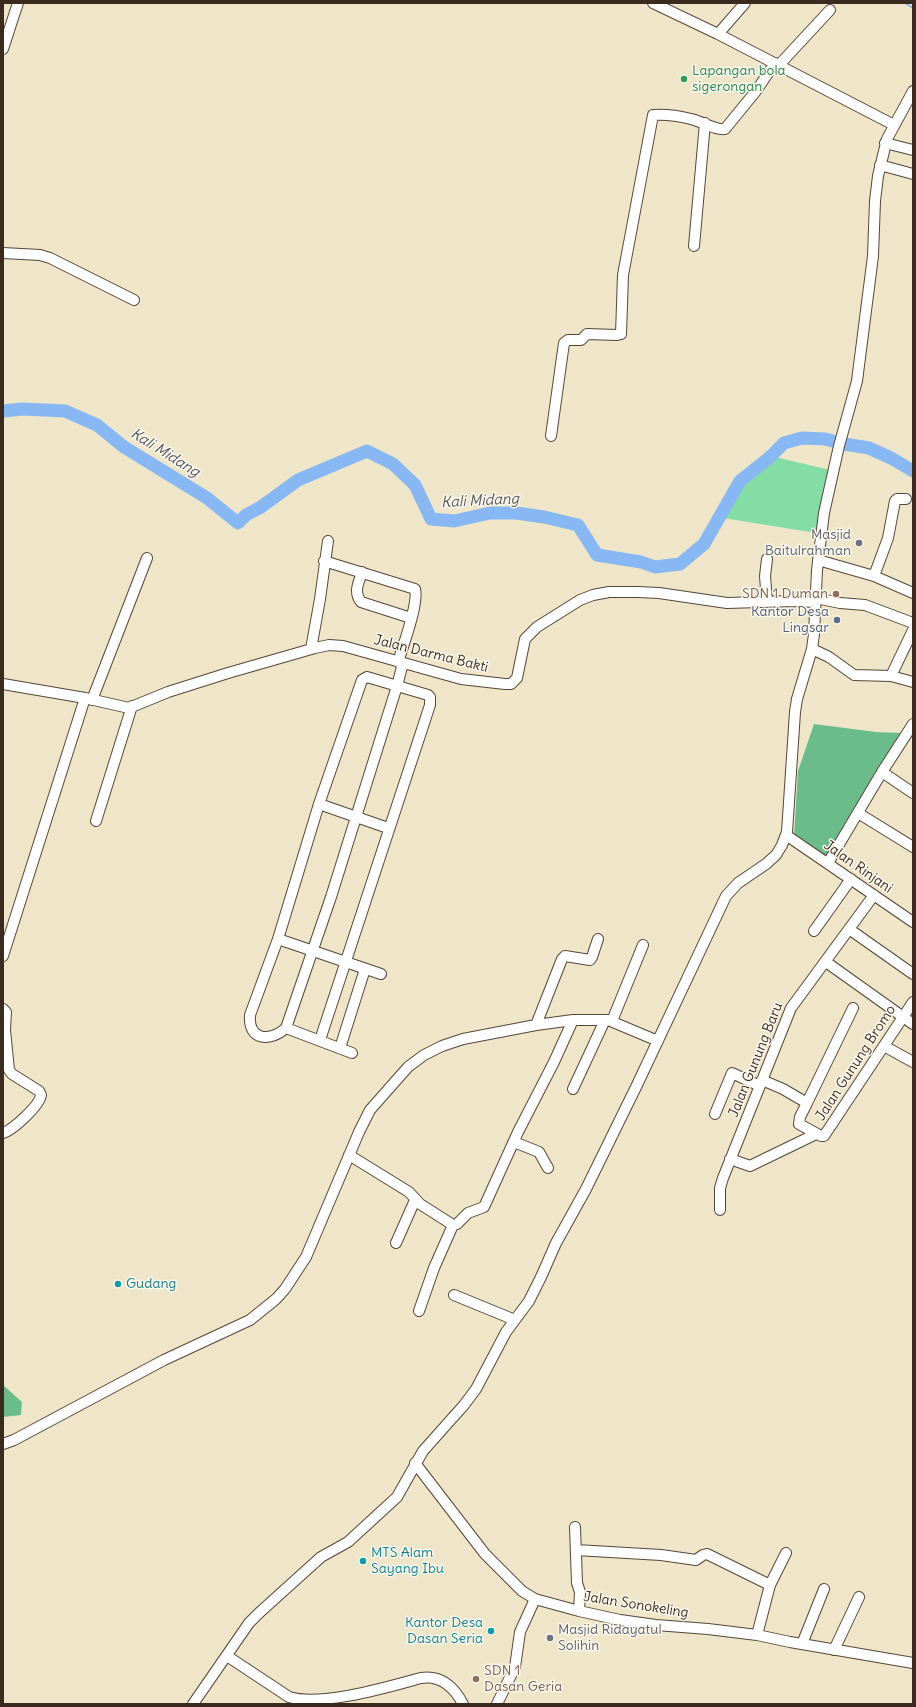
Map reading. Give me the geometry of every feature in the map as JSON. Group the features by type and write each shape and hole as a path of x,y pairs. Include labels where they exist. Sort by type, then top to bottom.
{"street":[{"path":"3,49 18,3"},
{"path":"652,3 718,34 894,125"},
{"path":"718,34 745,3"},
{"path":"552,436 565,341 581,340 587,334 621,334 623,275 653,115 681,117 705,123 719,130 727,127 777,64 830,10"},
{"path":"193,1704 249,1623 272,1600 321,1557 348,1542 397,1497 417,1466 426,1448 476,1389 515,1320 529,1301 542,1277 556,1243 586,1189 726,896 738,883 771,860 779,850 786,835 797,699 812,649 818,560 824,513 839,446 853,398 858,374 873,256 875,201 880,165 885,143 894,125 910,103 913,91"},
{"path":"694,246 705,123"},
{"path":"885,143 913,150"},
{"path":"880,165 913,174"},
{"path":"3,253 40,255 50,258 134,300"},
{"path":"874,576 888,538 895,501 897,499 906,499"},
{"path":"311,649 328,541"},
{"path":"3,956 89,699 147,558"},
{"path":"767,559 765,576 767,602"},
{"path":"818,560 874,576 913,593"},
{"path":"320,1040 373,882 388,828 431,700 428,694 397,686 367,677 362,680 319,804 278,939 252,1008 249,1022 254,1033 263,1037 279,1034 286,1028 331,897 397,686 415,598 415,589 324,561"},
{"path":"362,572 356,590 358,598 361,602 411,618"},
{"name":"Jalan Darma Bakti","path":"3,684 89,699 119,707 129,708 168,692 228,673 322,646 336,645 473,681 511,684 517,678 525,639 537,627 580,600 593,595 609,592 652,592 727,604 816,600 865,605 913,623"},
{"path":"891,676 913,630"},
{"path":"812,649 829,657 857,676 891,676 913,682"},
{"path":"96,821 132,706"},
{"path":"828,863 882,772 913,724"},
{"path":"882,772 913,793"},
{"path":"319,804 388,828"},
{"path":"858,812 913,847"},
{"name":"Jalan Rinjani","path":"786,835 913,922"},
{"path":"814,931 851,879"},
{"name":"Jalan Gunung Baru","path":"720,1210 721,1183 792,1008 874,895"},
{"path":"849,929 913,974"},
{"path":"278,939 381,974"},
{"path":"536,1025 562,959 565,956 569,956 590,960 598,939"},
{"path":"573,1089 609,1021 643,945"},
{"path":"826,962 913,1024"},
{"path":"340,1048 365,969"},
{"name":"Jalan Gunung Bromo","path":"807,1103 800,1117 799,1124 816,1134 821,1136 825,1135 913,1002"},
{"path":"715,1114 732,1074 783,1089 807,1103 853,1008"},
{"path":"3,1009 6,1012 5,1030 9,1070 12,1074 38,1091 41,1095 38,1103 13,1128 3,1132"},
{"path":"3,1444 14,1440 164,1360 233,1329 250,1320 264,1310 285,1289 306,1257 349,1155 370,1110 408,1067 420,1058 435,1049 452,1042 536,1025 573,1020 609,1021 658,1041"},
{"path":"419,1311 434,1268 453,1225 457,1224 468,1213 484,1206 573,1020"},
{"path":"286,1028 352,1053"},
{"path":"884,1046 913,1062"},
{"path":"730,1159 750,1166 816,1134"},
{"path":"514,1142 539,1152 548,1168"},
{"path":"349,1155 409,1192 420,1204 453,1225"},
{"path":"396,1243 415,1200"},
{"path":"454,1295 515,1320"},
{"name":"Jalan Sonokeling","path":"417,1466 492,1563 522,1591 535,1599 579,1611 656,1625 757,1635 913,1663"},
{"path":"575,1527 577,1583 580,1592 579,1611"},
{"path":"576,1550 661,1555 696,1560 703,1554 707,1554 770,1585"},
{"path":"757,1635 770,1585 786,1553"},
{"path":"802,1644 824,1589"},
{"path":"834,1650 859,1597"},
{"path":"497,1704 515,1668 520,1632 535,1599"},
{"path":"227,1656 289,1696 310,1702 370,1692 429,1677 436,1678 449,1684 463,1704"}],"green space":[{"path":"775,457 830,470 816,533 723,518 743,482"},
{"path":"814,724 876,732 902,733 825,860 794,836 798,771"},
{"path":"3,1385 22,1402 21,1415 3,1417"}],"waterway":[{"path":"905,3 913,8"},
{"name":"Kali Midang","path":"3,411 23,409 65,411 97,425 124,447 207,498 238,523 246,515 261,507 298,480 367,451 393,464 415,485 431,519 454,521 490,513 516,513 544,517 578,525 597,555 641,562 655,567 680,564 704,544 740,481 770,457 784,443 802,438 825,439 869,448 891,458 913,471"}],"place":[{"name":"Lapangan bola sigerongan","path":"684,79"},
{"name":"Masjid Baitulrahman","path":"859,543"},
{"name":"SDN 1 Duman","path":"836,594"},
{"name":"Kantor Desa Lingsar","path":"837,620"},
{"name":"Gudang","path":"118,1284"},
{"name":"MTS Alam Sayang Ibu","path":"363,1561"},
{"name":"Kantor Desa Dasan Seria","path":"491,1631"},
{"name":"Masjid Ridayatul Solihin","path":"550,1638"},
{"name":"SDN 1 Dasan Geria","path":"476,1679"}]}
